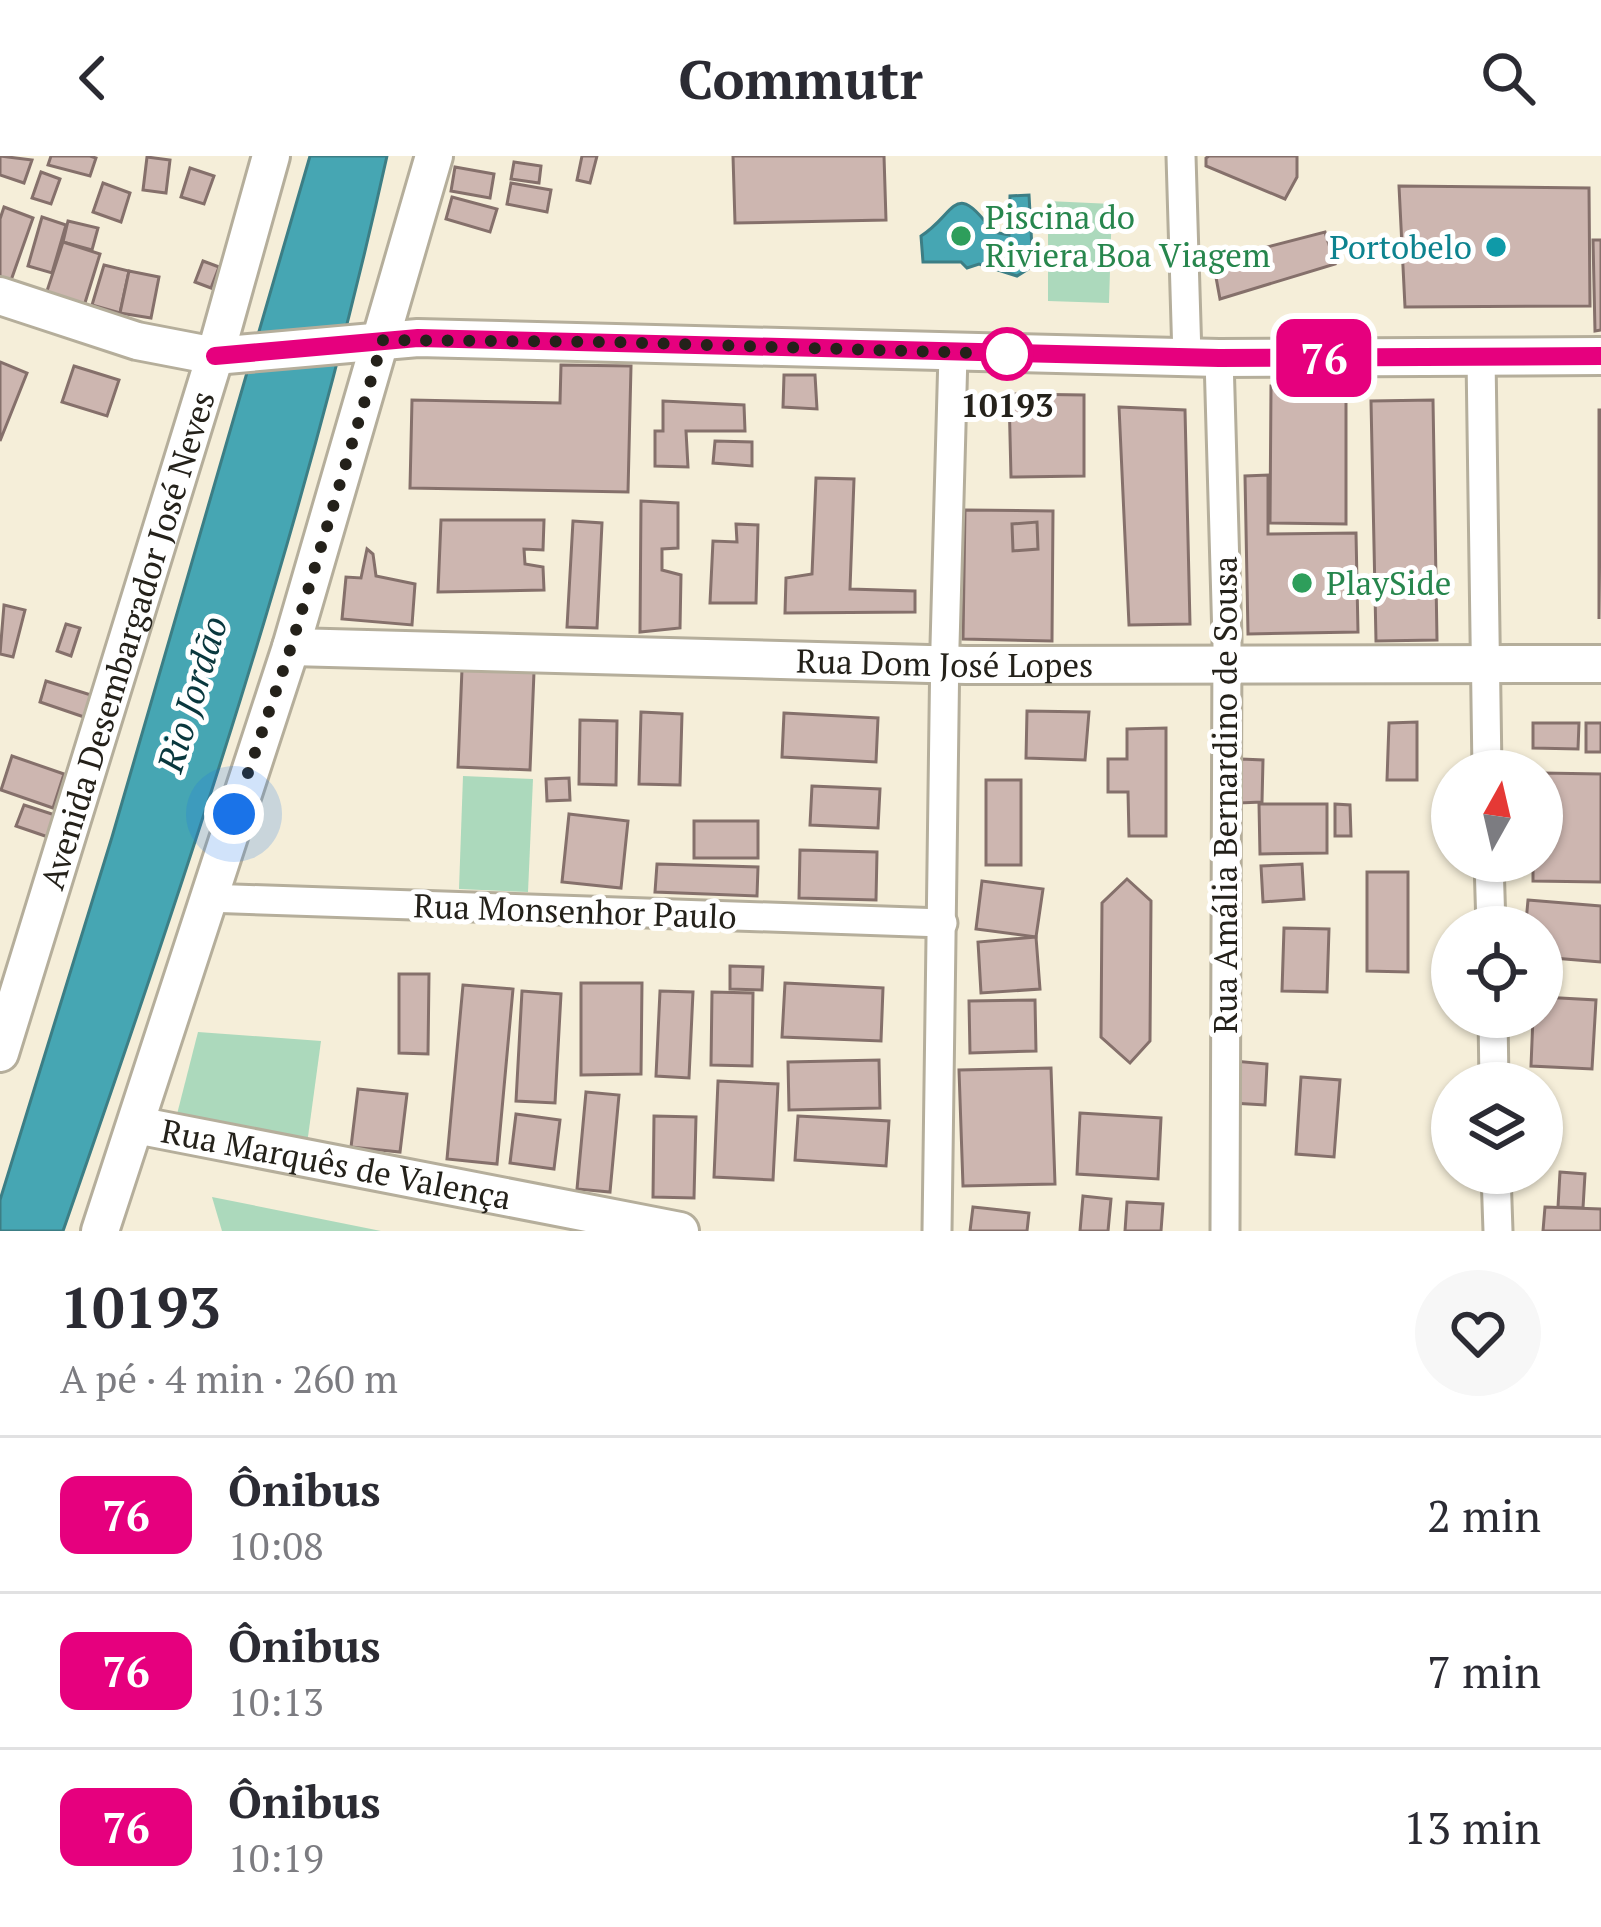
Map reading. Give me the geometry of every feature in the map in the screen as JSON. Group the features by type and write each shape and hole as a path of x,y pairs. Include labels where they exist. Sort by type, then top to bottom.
{"street":[{"name":"Avenida Desembargador José Neves","path":"0,1053 230,355 271,156"},
{"path":"108,1221 206,898 291,647 372,341 434,156"},
{"name":"Rua Amália Bernardino de Sousa","path":"1181,156 1203,358 1226,665 1225,1231"},
{"path":"0,296 136,340 230,355 372,341 610,342 1203,358 1601,356"},
{"path":"938,1231 952,354"},
{"path":"1481,357 1487,750"},
{"name":"Rua Dom José Lopes","path":"291,647 944,664 1601,664"},
{"name":"Rua Monsenhor Paulo","path":"206,898 943,923"},
{"name":"Rua Marquês de Valença","path":"136,1124 680,1231"},
{"path":"1497,1194 1498,1231"}],"green space":[{"path":"1048,201 1112,204 1109,303 1048,301"},
{"path":"463,776 533,779 528,892 459,889"},
{"path":"198,1032 321,1041 307,1144 175,1122"},
{"path":"212,1197 381,1231 222,1231"}],"water":[{"name":"Rio Jordão","path":"310,156 387,156 320,429 241,698 63,1231 0,1231 0,1200 112,837"},
{"name":"Piscina do Riviera Boa Viagem","path":"1029,195 1033,266 1017,276 979,264 967,268 961,262 923,262 921,236 956,205 970,206 993,232 1009,235 1010,196"}],"building":[{"path":"0,156 32,160 24,183 0,175"},
{"path":"51,156 96,158 90,176 48,165"},
{"path":"582,156 597,156 590,183 577,180"},
{"path":"733,156 884,156 886,220 735,223"},
{"path":"1209,156 1297,156 1297,177 1285,199 1206,166"},
{"path":"147,157 170,160 166,193 143,190"},
{"path":"514,162 541,166 539,183 511,179"},
{"path":"455,167 494,174 490,198 451,191"},
{"path":"190,168 214,176 204,204 181,197"},
{"path":"41,172 60,179 51,204 32,198"},
{"path":"103,183 130,193 121,222 93,212"},
{"path":"511,183 551,190 547,212 507,204"},
{"name":"Portobelo","path":"1399,186 1589,188 1590,306 1405,307"},
{"path":"452,197 497,209 490,232 446,219"},
{"path":"4,207 33,218 9,286 0,283"},
{"path":"42,217 66,225 52,273 28,266"},
{"path":"68,221 98,228 92,250 63,242"},
{"path":"1325,232 1335,264 1220,299 1213,261"},
{"path":"1593,240 1601,240 1601,330 1595,331"},
{"path":"63,242 100,254 84,306 46,294"},
{"path":"203,261 219,267 211,288 195,282"},
{"path":"104,265 129,271 120,313 92,305"},
{"path":"129,271 159,277 151,318 120,313"},
{"path":"0,362 27,373 0,441"},
{"path":"561,365 631,366 628,492 410,488 412,400 560,403"},
{"path":"74,366 119,380 107,416 62,402"},
{"path":"784,375 815,375 817,409 783,407"},
{"path":"1271,386 1346,386 1346,524 1270,523"},
{"path":"1009,394 1084,395 1084,476 1011,477"},
{"path":"1433,400 1437,640 1376,641 1371,401"},
{"path":"663,401 744,405 745,431 686,431 688,467 655,466 655,431 663,431"},
{"path":"1119,407 1185,410 1190,624 1129,625"},
{"path":"1599,410 1601,410 1599,619"},
{"path":"715,441 752,442 752,466 713,463"},
{"name":"PlaySide","path":"1268,475 1268,534 1356,533 1358,632 1248,634 1245,476"},
{"path":"816,478 854,479 850,589 915,591 915,612 785,613 786,578 812,574"},
{"path":"641,501 678,503 678,548 662,549 662,570 681,575 680,628 640,632"},
{"path":"965,510 1053,511 1052,641 963,639"},
{"path":"441,520 544,520 543,550 524,549 525,564 543,567 544,590 438,592"},
{"path":"573,521 602,523 597,628 567,627"},
{"path":"1037,522 1038,549 1013,551 1012,524"},
{"path":"736,524 758,525 756,603 710,603 713,541 737,542"},
{"path":"367,549 373,554 376,576 415,584 412,625 342,619 346,577 361,578"},
{"path":"4,605 25,610 13,657 0,654"},
{"path":"66,624 80,628 71,656 57,651"},
{"path":"462,669 534,672 530,770 458,767"},
{"path":"46,681 91,695 84,717 40,702"},
{"path":"1027,711 1089,712 1085,760 1026,758"},
{"path":"641,712 682,714 680,785 639,784"},
{"path":"784,713 878,718 876,762 782,757"},
{"path":"580,720 617,721 616,785 579,784"},
{"path":"1417,722 1417,780 1387,780 1389,723"},
{"path":"1533,723 1579,723 1578,749 1533,748"},
{"path":"1586,723 1601,723 1601,752 1586,752"},
{"path":"1166,728 1166,836 1129,836 1128,792 1108,792 1108,759 1127,759 1127,729"},
{"path":"12,756 64,774 53,808 1,790"},
{"path":"1241,759 1263,760 1262,802 1239,803"},
{"path":"1563,773 1601,774 1601,882 1563,881"},
{"path":"569,778 570,800 547,801 546,779"},
{"path":"986,780 1021,780 1021,865 986,865"},
{"path":"812,786 880,789 878,828 810,825"},
{"path":"1259,804 1327,804 1327,853 1260,854"},
{"path":"1335,804 1350,805 1351,836 1335,836"},
{"path":"24,805 55,815 48,837 16,826"},
{"path":"569,814 628,821 621,888 562,882"},
{"path":"694,821 758,821 758,858 694,858"},
{"path":"800,850 877,852 876,900 799,898"},
{"path":"657,864 758,867 757,896 655,892"},
{"path":"1302,864 1304,899 1263,902 1261,866"},
{"path":"1367,872 1408,872 1408,972 1367,971"},
{"path":"1127,879 1151,901 1150,1041 1130,1063 1101,1037 1102,903"},
{"path":"982,881 1043,889 1036,937 976,929"},
{"path":"1528,900 1601,906 1601,962 1563,959 1563,906 1527,906"},
{"path":"1284,928 1329,929 1327,992 1282,991"},
{"path":"1036,937 1040,989 981,993 978,942"},
{"path":"730,966 763,967 762,990 730,989"},
{"path":"399,974 429,974 428,1054 399,1053"},
{"path":"581,983 642,983 641,1074 581,1075"},
{"path":"785,983 883,988 881,1041 782,1037"},
{"path":"463,985 513,989 497,1164 447,1159"},
{"path":"522,991 561,994 555,1103 516,1101"},
{"path":"660,991 693,992 689,1078 656,1076"},
{"path":"712,992 753,993 752,1066 711,1065"},
{"path":"1563,998 1596,1000 1592,1069 1563,1068 1563,1062 1531,1062 1532,1038 1563,1038"},
{"path":"1035,1000 1036,1051 970,1053 969,1001"},
{"path":"879,1060 880,1108 789,1110 788,1062"},
{"path":"1234,1061 1267,1064 1265,1105 1232,1103"},
{"path":"1051,1068 1055,1184 963,1186 959,1070"},
{"path":"1301,1077 1340,1080 1334,1157 1296,1154"},
{"path":"718,1081 778,1084 773,1180 714,1177"},
{"path":"358,1089 407,1094 400,1152 351,1147"},
{"path":"586,1092 619,1095 610,1192 577,1189"},
{"path":"1080,1113 1161,1118 1158,1179 1077,1174"},
{"path":"516,1114 560,1120 554,1169 510,1163"},
{"path":"654,1116 696,1117 694,1198 653,1197"},
{"path":"798,1116 889,1121 886,1166 795,1160"},
{"path":"1563,1172 1585,1174 1583,1208 1558,1207"},
{"path":"1083,1196 1111,1199 1108,1231 1080,1231"},
{"path":"1127,1202 1163,1204 1161,1231 1125,1231"},
{"path":"973,1207 1029,1213 1027,1231 970,1231"},
{"path":"1545,1207 1601,1209 1601,1231 1543,1231"}],"bus line":[{"name":"76","path":"215,356 418,338 952,354 1601,356"}],"place":[{"name":"Piscina do Riviera Boa Viagem","path":"961,236"},
{"name":"Portobelo","path":"1496,247"},
{"name":"10193","path":"1007,354"},
{"name":"PlaySide","path":"1302,583"}],"route":[{"path":"234,814 291,647 383,340 1007,354"}]}
